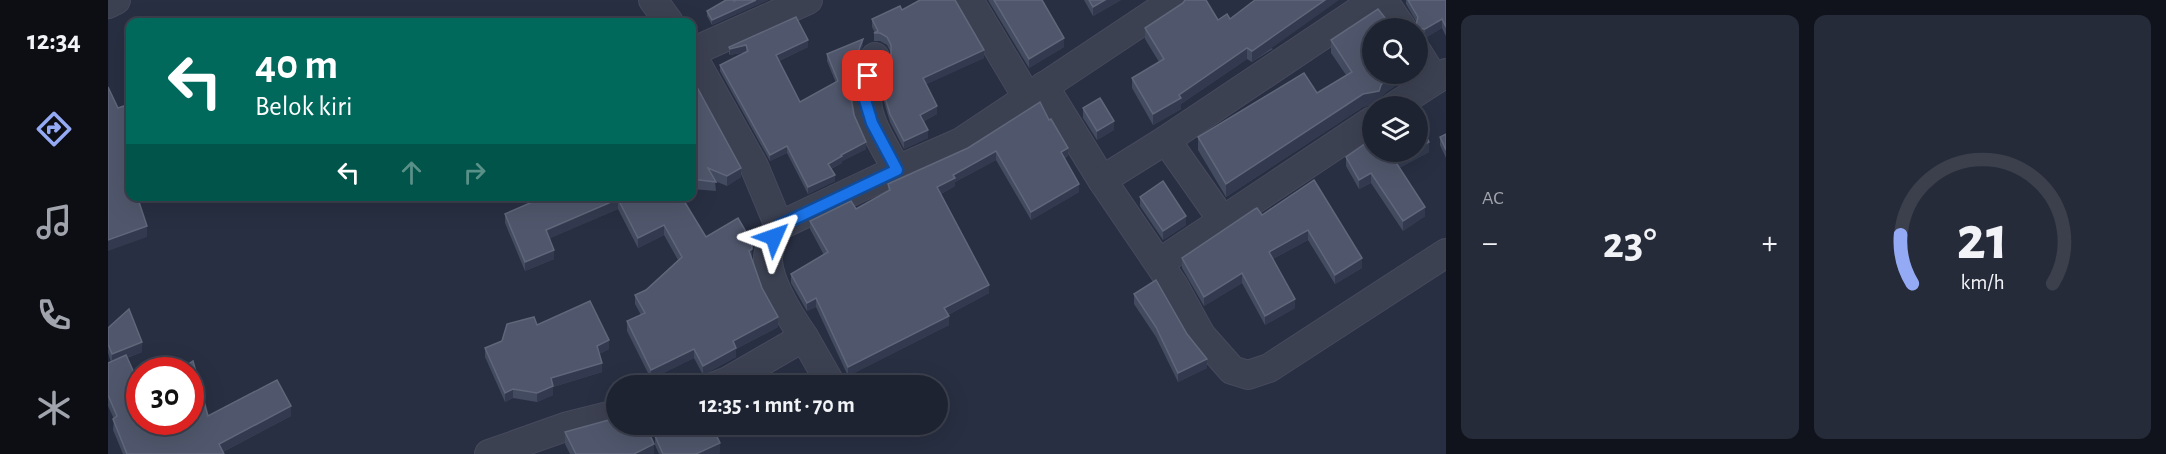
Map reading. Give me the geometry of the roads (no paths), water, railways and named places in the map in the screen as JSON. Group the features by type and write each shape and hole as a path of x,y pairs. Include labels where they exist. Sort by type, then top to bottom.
{"street":[{"path":"108,4 116,0"},
{"path":"653,0 666,18"},
{"path":"696,51 808,0"},
{"path":"970,0 1102,180 1159,263 1201,334 1232,370 1248,375 1269,368 1446,253"},
{"path":"826,375 790,316 773,278 768,261 779,226 961,142 1174,0"},
{"path":"1102,180 1166,140 1375,0"},
{"path":"1383,0 1395,18"},
{"path":"875,57 868,76 865,100 872,123 897,170"},
{"path":"696,60 754,166 779,226"},
{"path":"1410,96 1441,76 1428,63"},
{"path":"1159,263 1362,129"},
{"path":"1166,140 1223,221"},
{"path":"738,375 804,337"},
{"path":"489,454 568,426 606,416"}]}
